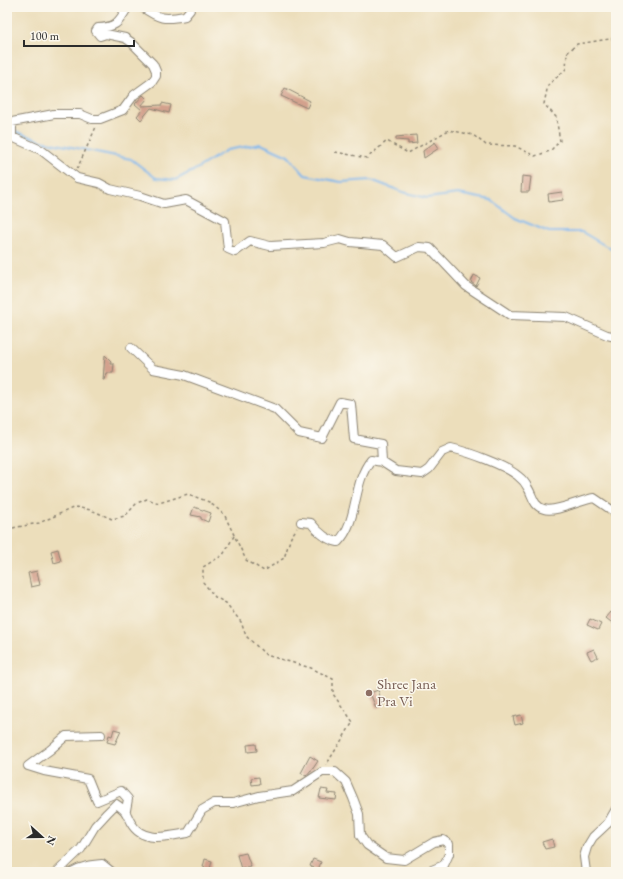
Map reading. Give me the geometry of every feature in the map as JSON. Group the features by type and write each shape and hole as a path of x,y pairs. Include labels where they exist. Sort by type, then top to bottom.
{"street":[{"path":"128,7 119,22 113,27 98,28 96,31 100,36 106,34 125,38 131,42 153,64 156,71 156,76 152,82 134,95 123,110 100,119 92,119 80,114 54,114 12,122 12,137 41,150 77,178 99,183 110,189 140,196 164,204 186,200 192,203 225,221 228,249 234,252 250,240 270,246 324,242 340,239 350,242 383,245 397,257 419,247 430,248 466,286 510,315 566,317 607,335 616,337"},
{"path":"142,7 157,17 168,18 185,16 190,10 190,7"},
{"path":"131,348 153,369 184,375 275,409 298,433 322,438 340,402 351,404 354,439 381,444 382,462"},
{"path":"301,522 311,523 319,532 332,541 338,542 344,536 348,526 364,469 370,460 382,462 396,471 422,474 430,469 442,452 451,448 499,465 517,475 528,487 533,501 543,509 555,510 581,500 594,498 616,513"},
{"path":"101,735 66,736 28,766 44,771 88,779 97,801 121,791 128,799 126,810 131,823 137,832 147,837 165,837 188,833 202,810 214,804 233,803 259,796 294,791 322,772 335,772 346,782 359,814 360,835 367,845 386,858 404,860 434,842 443,840 449,844 449,854 444,865 427,872"},
{"path":"57,872 80,849 95,826 116,804 126,810"},
{"path":"586,872 584,857 586,847 593,837 608,823 616,809"},
{"path":"72,872 80,867 102,864 112,872"}],"path":[{"path":"335,152 367,158 387,141 408,153 449,130 473,135 486,145 515,146 536,156 550,151 560,141 556,117 544,104 548,85 566,69 567,53 577,44 616,38"},
{"path":"75,173 97,123"},
{"path":"7,529 39,523 75,508 91,510 112,519 125,516 137,503 146,500 160,503 188,494 209,502 224,514 246,560 264,571 284,558 291,537 301,522"},
{"path":"234,536 223,555 203,567 203,582 215,597 226,603 241,622 246,636 266,656 312,668 334,679 333,694 353,722 322,772"}],"building":[{"path":"285,88 310,101 307,108 281,96"},
{"path":"143,95 147,99 141,106 162,105 162,103 171,105 169,113 151,108 141,120 137,116 142,110 135,104"},
{"path":"416,135 417,143 408,144 408,141 396,140 396,137"},
{"path":"435,142 439,148 424,158 423,151"},
{"path":"522,176 531,177 529,192 521,192"},
{"path":"562,192 563,200 549,202 548,194"},
{"path":"474,275 480,278 476,286 471,282"},
{"path":"105,355 111,361 110,364 114,364 113,373 107,373 105,380 103,380"},
{"path":"194,507 211,513 208,522 201,519 201,517 191,515"},
{"path":"58,549 61,561 54,563 51,551"},
{"path":"37,571 40,585 31,587 28,573"},
{"path":"611,612 616,616 616,626 606,618"},
{"path":"590,619 601,624 598,630 587,625"},
{"path":"594,649 598,657 591,660 587,652"},
{"path":"378,690 383,706 376,708 370,693"},
{"path":"521,715 523,723 515,725 513,717"},
{"path":"114,729 121,731 115,744 107,742 109,735 112,736"},
{"path":"256,744 257,751 248,752 247,745"},
{"path":"310,756 318,761 306,776 301,773"},
{"path":"259,777 260,784 252,785 251,778"},
{"path":"321,789 328,790 327,793 337,794 336,800 319,798"},
{"path":"552,839 554,847 545,849 542,842"},
{"path":"246,853 251,867 241,869 237,855"},
{"path":"205,859 212,861 210,869 203,867"},
{"path":"313,859 321,862 318,870 310,866"}],"waterway":[{"path":"14,131 42,141 131,159 156,178 175,180 227,150 261,144 288,156 305,175 341,182 371,180 403,192 427,198 458,194 491,200 515,218 549,232 582,232 616,252"}],"place":[{"name":"Shree Jana Pra Vi","path":"369,693"}]}
